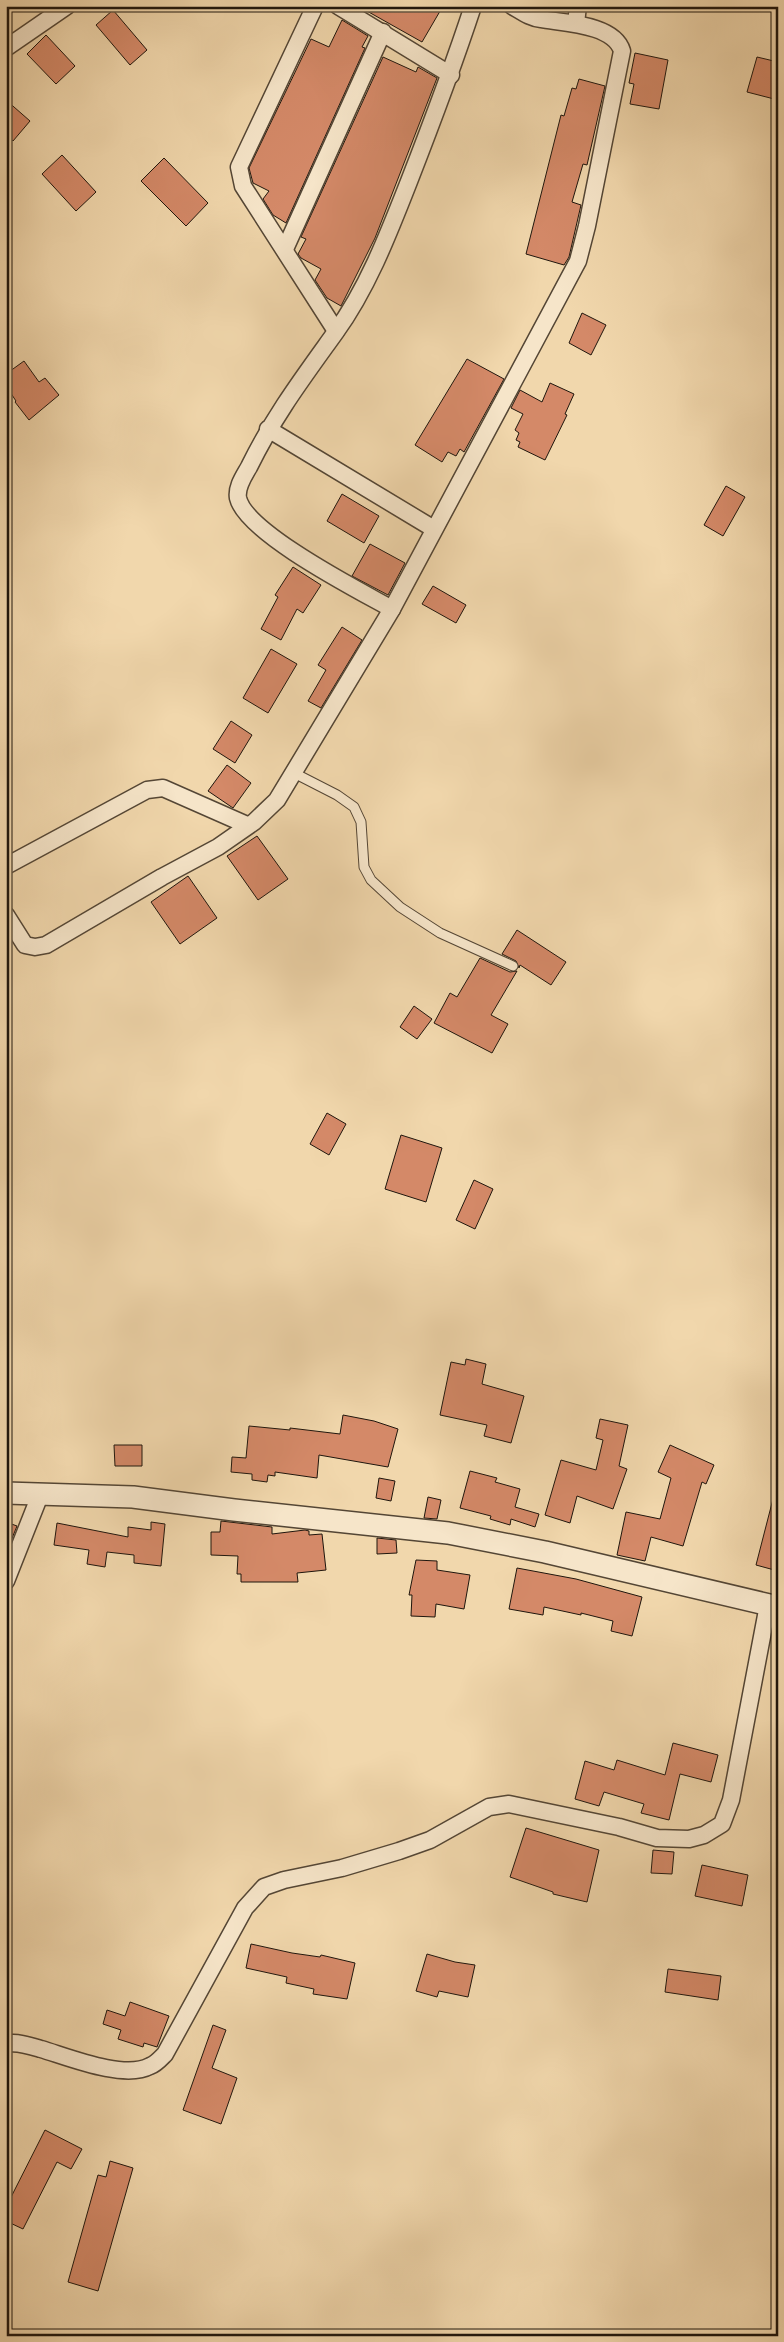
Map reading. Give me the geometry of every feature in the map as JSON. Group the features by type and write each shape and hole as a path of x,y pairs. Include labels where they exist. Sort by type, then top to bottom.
{"street":[{"path":"6,48 67,6"},
{"path":"315,6 239,167 243,186 336,331"},
{"path":"338,6 451,75"},
{"path":"392,610 292,552 242,507 238,489 268,429 294,388 336,331 363,287 388,234 451,75 473,6"},
{"path":"6,915 26,945 35,947 46,945 162,877 218,847 247,825 277,800 392,610 578,261 622,51 615,38 576,23 539,19 512,6"},
{"path":"576,23 578,6"},
{"path":"285,249 383,32"},
{"path":"268,429 434,530"},
{"path":"6,866 147,790 163,788 247,825"},
{"path":"6,1493 133,1497 448,1533 545,1552 773,1606 732,1800 722,1824 704,1835 689,1839 657,1838 551,1811 508,1804 489,1807 430,1840 342,1868 284,1880 264,1887 245,1908 165,2054 150,2067 129,2071 106,2067 33,2046 10,2042 6,2044"},
{"path":"6,1580 40,1495"}],"lane":[{"path":"294,773 337,795 354,807 362,822 364,867 371,880 400,907 440,932 513,966"}],"building":[{"path":"358,6 443,6 422,42"},
{"path":"113,10 147,50 130,65 96,25"},
{"path":"342,20 368,36 362,47 365,48 286,223 273,215 263,199 269,191 253,183 249,168 311,39 329,47"},
{"path":"46,35 75,66 56,84 27,54"},
{"path":"635,53 668,60 659,109 630,104 634,84 629,83"},
{"path":"383,57 416,72 418,67 437,78 375,238 341,306 327,298 315,280 321,269 301,258 298,254 306,239 301,237"},
{"path":"757,57 778,62 778,100 747,92"},
{"path":"579,79 605,86 587,165 583,164 572,202 581,205 569,257 564,265 526,254 561,115 564,116 572,88 576,89"},
{"path":"6,100 30,121 13,141 6,135"},
{"path":"62,155 96,192 76,211 42,174"},
{"path":"164,158 208,203 186,226 141,181"},
{"path":"582,313 606,325 591,355 569,343"},
{"path":"467,359 504,379 464,452 460,449 456,456 448,452 442,462 415,445"},
{"path":"24,361 39,382 45,378 59,395 29,420 15,402 6,386 6,374"},
{"path":"550,383 574,394 565,414 567,415 545,460 518,447 520,442 516,440 519,433 515,430 523,414 511,408 520,390 542,402"},
{"path":"726,486 745,497 723,536 704,525"},
{"path":"342,494 379,516 364,543 327,521"},
{"path":"370,544 405,563 388,595 352,576"},
{"path":"293,567 321,585 303,613 297,609 281,640 261,629 278,597 275,595"},
{"path":"433,586 466,605 456,623 422,604"},
{"path":"342,627 362,640 321,708 308,701 326,670 318,665"},
{"path":"271,649 297,664 268,713 243,698"},
{"path":"231,721 252,735 235,763 213,749"},
{"path":"227,765 251,783 233,808 208,791"},
{"path":"257,836 288,879 258,900 227,856"},
{"path":"188,876 217,918 180,944 151,902"},
{"path":"517,930 566,962 551,985 520,965 519,968 516,961 502,954"},
{"path":"480,958 510,972 517,971 491,1015 508,1024 492,1053 434,1023 450,993 457,997"},
{"path":"414,1006 432,1019 417,1039 400,1027"},
{"path":"327,1113 346,1124 329,1155 310,1144"},
{"path":"401,1135 442,1148 426,1202 385,1189"},
{"path":"474,1180 493,1189 475,1229 456,1220"},
{"path":"466,1359 486,1364 482,1384 524,1396 511,1443 484,1436 487,1425 440,1415 451,1362 465,1365"},
{"path":"343,1415 374,1421 398,1429 388,1467 319,1455 317,1478 275,1472 275,1476 268,1475 267,1482 252,1480 252,1474 231,1472 232,1457 246,1458 249,1426 290,1430 290,1428 340,1434"},
{"path":"600,1419 628,1425 619,1466 627,1469 613,1509 577,1496 570,1523 545,1515 561,1460 596,1470 603,1440 596,1438"},
{"path":"114,1445 142,1445 142,1466 115,1466"},
{"path":"670,1445 714,1465 706,1484 702,1482 683,1546 651,1537 645,1561 617,1555 626,1512 660,1519 671,1478 658,1472"},
{"path":"470,1471 497,1478 495,1482 520,1489 515,1507 539,1514 535,1527 511,1519 510,1525 490,1519 491,1516 460,1508"},
{"path":"379,1478 395,1481 391,1501 376,1498"},
{"path":"428,1497 441,1500 437,1519 424,1518"},
{"path":"773,1499 778,1500 778,1571 756,1565"},
{"path":"221,1521 272,1527 272,1534 305,1530 309,1531 309,1535 322,1534 326,1570 297,1573 298,1582 241,1582 241,1574 237,1574 238,1556 211,1555 211,1532 220,1532"},
{"path":"6,1522 17,1526 6,1553"},
{"path":"151,1522 165,1524 161,1566 134,1563 134,1555 107,1552 105,1567 87,1564 89,1550 54,1545 57,1523 128,1537 128,1527 151,1530"},
{"path":"377,1538 396,1540 397,1553 377,1554"},
{"path":"416,1560 437,1561 437,1570 470,1575 464,1609 436,1604 435,1617 411,1616 412,1595 409,1595"},
{"path":"517,1568 576,1579 642,1597 632,1636 611,1631 613,1621 581,1613 581,1615 544,1607 543,1615 509,1609"},
{"path":"673,1743 718,1755 711,1782 680,1774 669,1820 641,1813 644,1804 604,1792 599,1806 575,1799 585,1761 614,1770 617,1760 665,1775"},
{"path":"526,1828 599,1850 587,1902 553,1894 553,1892 510,1877"},
{"path":"653,1850 674,1852 672,1874 651,1873"},
{"path":"702,1865 748,1875 742,1906 695,1896"},
{"path":"251,1944 292,1953 320,1957 321,1955 355,1963 347,1999 313,1994 314,1989 286,1983 287,1977 246,1968"},
{"path":"427,1954 455,1962 475,1965 468,1997 439,1991 437,1997 416,1991"},
{"path":"668,1969 721,1976 718,2000 665,1992"},
{"path":"130,2002 169,2016 157,2047 144,2043 143,2047 118,2039 121,2030 103,2024 107,2010 125,2016"},
{"path":"213,2025 226,2030 212,2068 237,2078 221,2124 183,2110"},
{"path":"45,2130 82,2149 71,2169 57,2162 23,2229 6,2221 6,2207"},
{"path":"110,2161 133,2168 98,2291 68,2282 98,2175 106,2177"}]}
